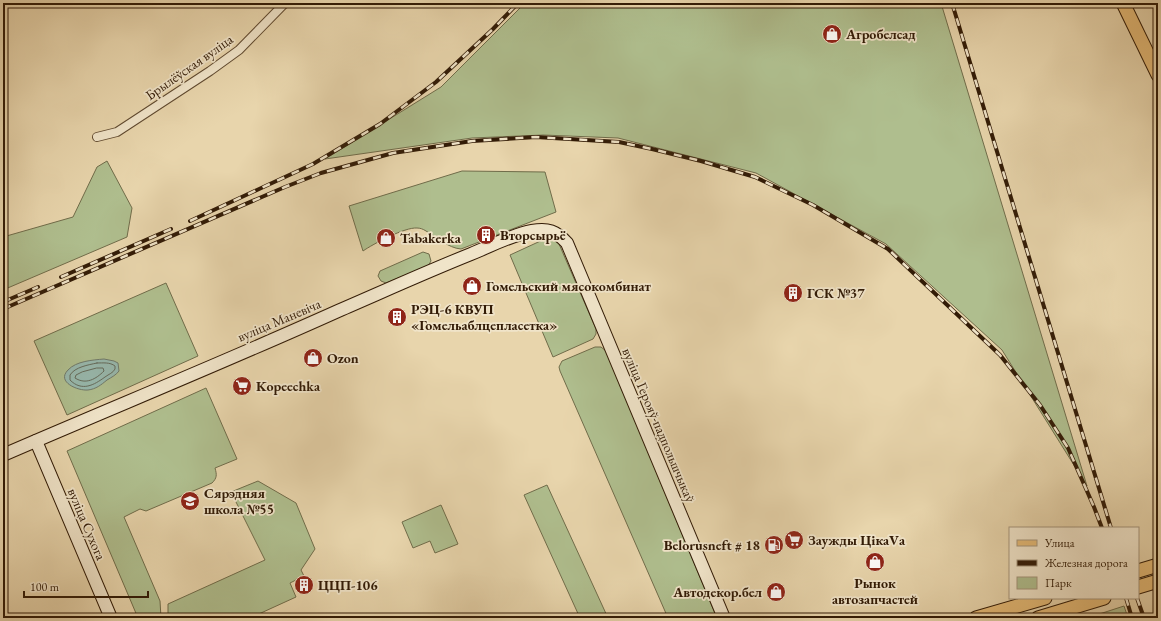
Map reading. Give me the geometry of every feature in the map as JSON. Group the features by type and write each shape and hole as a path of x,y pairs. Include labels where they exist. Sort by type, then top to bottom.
{"main road":[{"path":"1123,3 1158,75"},
{"path":"1139,571 1158,565"},
{"path":"1139,587 1158,581"},
{"path":"976,618 1042,599"},
{"path":"1038,618 1101,599"}],"street":[{"name":"Брылёўская вуліца","path":"97,137 117,132 210,71 239,50 285,3"},
{"name":"вуліца Маневіча","path":"3,455 516,236 542,229 559,235 567,243"},
{"name":"вуліца Герояў-падпольшчыкаў","path":"567,243 724,618"},
{"name":"вуліца Сухога","path":"36,441 111,618"}],"green space":[{"path":"525,3 941,3 1087,486 1002,350 886,244 756,173 618,138 543,135 472,138 325,159 441,87"},
{"path":"107,161 132,208 127,237 3,290 3,237 73,217 97,167"},
{"path":"462,171 545,172 556,212 461,249 452,247 420,228 412,228 381,240 363,251 349,206"},
{"path":"547,238 554,239 559,244 596,329 596,334 593,339 553,357 510,255"},
{"path":"423,252 429,254 431,261 428,266 386,283 381,281 378,276 380,271"},
{"path":"166,283 198,356 67,415 34,341"},
{"path":"595,347 601,347 606,351 717,618 668,618 560,371 559,367 562,361"},
{"path":"206,388 237,459 215,468 216,476 212,483 146,511 140,509 124,517 160,601 161,618 138,618 67,451"},
{"path":"258,481 296,503 315,549 301,570 304,576 290,583 296,597 250,618 168,618 168,604 265,560 231,492"},
{"path":"547,485 608,618 580,618 524,495"},
{"path":"441,505 458,544 435,553 430,541 413,548 402,522"},
{"path":"1124,606 1128,618 1087,618"}],"water":[{"path":"104,359 118,363 119,371 98,386 84,390 74,387 66,382 65,374 71,367 85,362"}],"railway":[{"path":"190,221 313,164 380,124 436,82 493,29 518,3"},
{"path":"952,3 1111,527"},
{"path":"3,309 285,187 321,173 393,153 472,141 536,137 619,142 701,161 755,177 813,205 888,249 1000,355 1040,405 1068,448 1102,527"},
{"path":"61,277 171,229"},
{"path":"3,302 38,287"},
{"path":"1126,599 1132,618"},
{"path":"1137,599 1144,618"}],"place":[{"name":"Агробелсад","path":"832,34"},
{"name":"Вторсырьё","path":"486,235"},
{"name":"Tabakerka","path":"386,238"},
{"name":"Гомельский мясокомбинат","path":"472,286"},
{"name":"ГСК №37","path":"793,293"},
{"name":"РЭЦ-6 КВУП «Гомельаблцепласетка»","path":"397,317"},
{"name":"Ozon","path":"313,358"},
{"name":"Kopeechka","path":"242,386"},
{"name":"Сярэдняя школа №55","path":"190,501"},
{"name":"Заужды ЦікаVа","path":"794,540"},
{"name":"Belorusneft # 18","path":"774,545"},
{"name":"Рынок автозапчастей","path":"875,562"},
{"name":"ЦЦП-106","path":"304,585"},
{"name":"Автодекор.бел","path":"776,592"}]}
